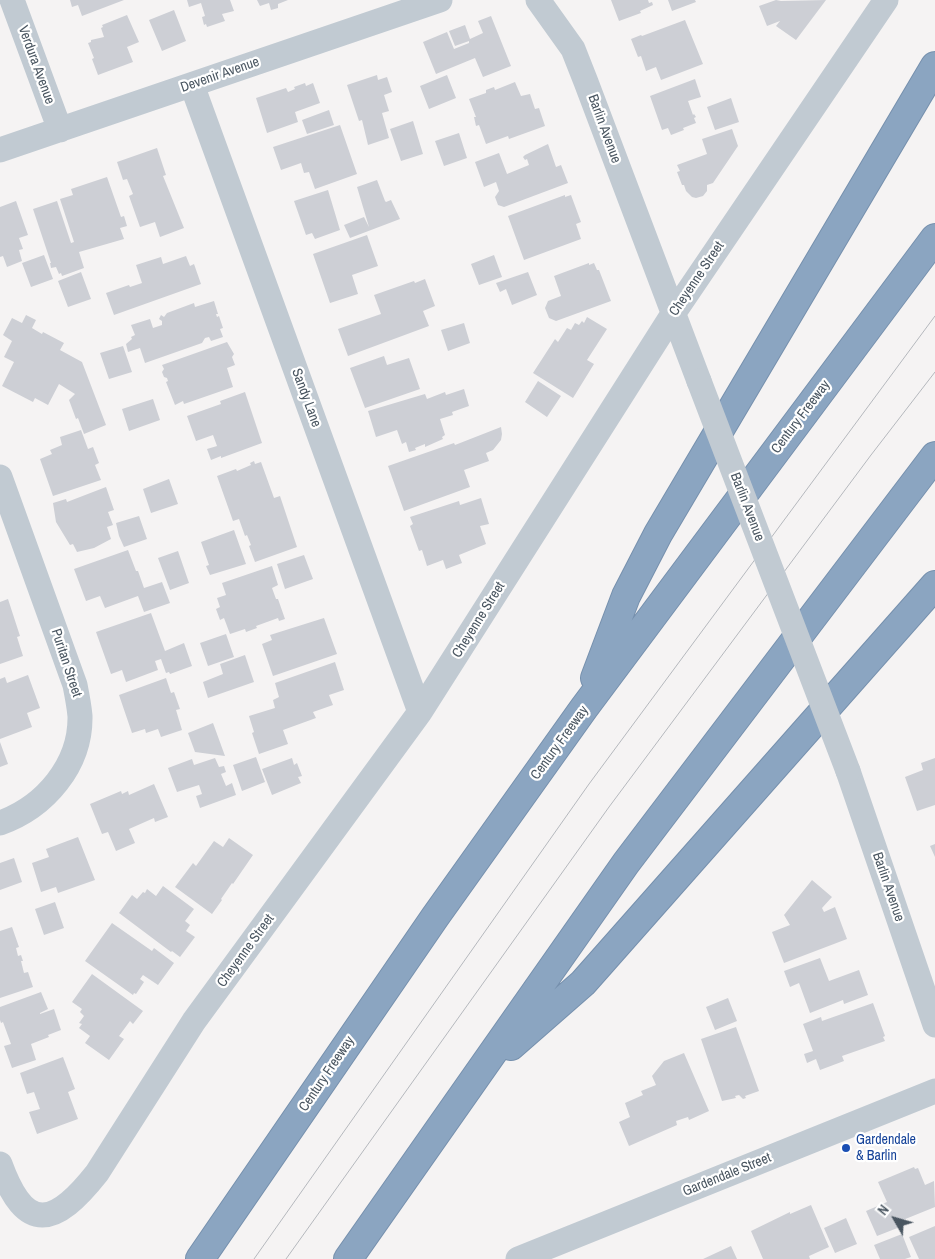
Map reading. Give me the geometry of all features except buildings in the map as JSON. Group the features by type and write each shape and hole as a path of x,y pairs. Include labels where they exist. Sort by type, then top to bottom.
{"highway":[{"path":"584,708 626,596 658,534 935,66"},
{"name":"Century Freeway","path":"200,1259 435,917 584,708 935,238"},
{"path":"348,1259 626,863 935,456"},
{"path":"478,1076 583,983 935,585"}],"street":[{"name":"Verdura Avenue","path":"12,0 60,130"},
{"name":"Devenir Avenue","path":"0,150 440,0"},
{"name":"Barlin Avenue","path":"538,0 566,38 577,60 848,771 935,1025"},
{"name":"Cheyenne Street","path":"0,1164 12,1191 22,1205 29,1211 44,1216 66,1206 97,1173 194,1021 420,712 673,314 886,0"},
{"name":"Sandy Lane","path":"192,85 420,712"},
{"name":"Puritan Street","path":"0,477 75,685 80,716 75,748 58,782 38,802 16,816 0,823"},
{"name":"Gardendale Street","path":"518,1259 935,1091"}],"tram line":[{"path":"254,1259 589,784 935,316"},
{"path":"286,1259 609,807 935,372"}],"place":[{"name":"Gardendale & Barlin","path":"846,1148"}]}
